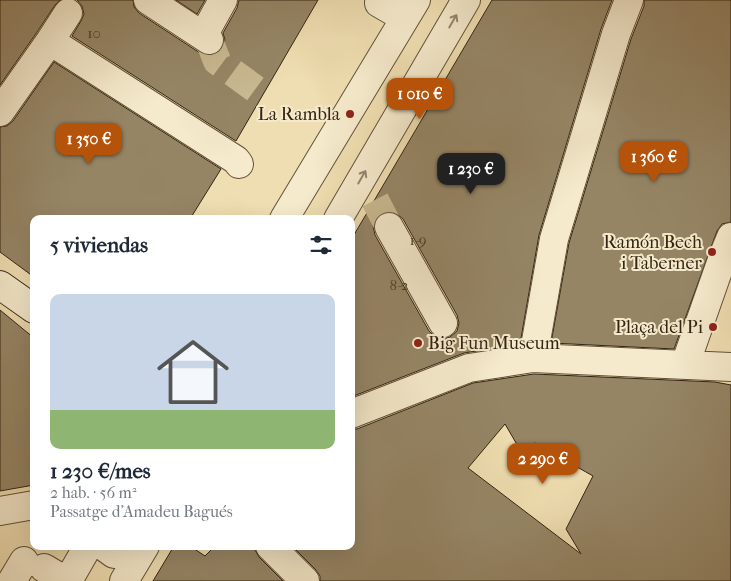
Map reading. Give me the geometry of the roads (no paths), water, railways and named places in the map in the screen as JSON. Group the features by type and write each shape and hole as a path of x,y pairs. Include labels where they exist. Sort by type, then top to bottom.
{"street":[{"path":"148,0 206,38 223,0"},
{"path":"340,215 466,0"},
{"path":"533,358 554,239 616,34 629,0"},
{"path":"379,3 406,16 428,49"},
{"path":"0,112 50,42 68,13"},
{"path":"286,215 406,16"},
{"path":"50,42 236,160 239,164"},
{"path":"389,227 443,323"},
{"path":"685,366 728,254"},
{"path":"0,285 30,306"},
{"path":"355,412 469,368 533,358 731,367"},
{"path":"0,511 30,506"},
{"path":"43,574 82,550"},
{"path":"124,581 143,550"},
{"path":"274,550 305,581"}],"tunnel":[{"path":"209,40 217,61 265,96"},
{"path":"375,200 389,227"}],"place":[{"name":"La Rambla","path":"350,114"},
{"name":"Ramón Bech i Taberner","path":"712,252"},
{"name":"Plaça del Pi","path":"713,327"},
{"name":"Big Fun Museum","path":"418,343"}]}
